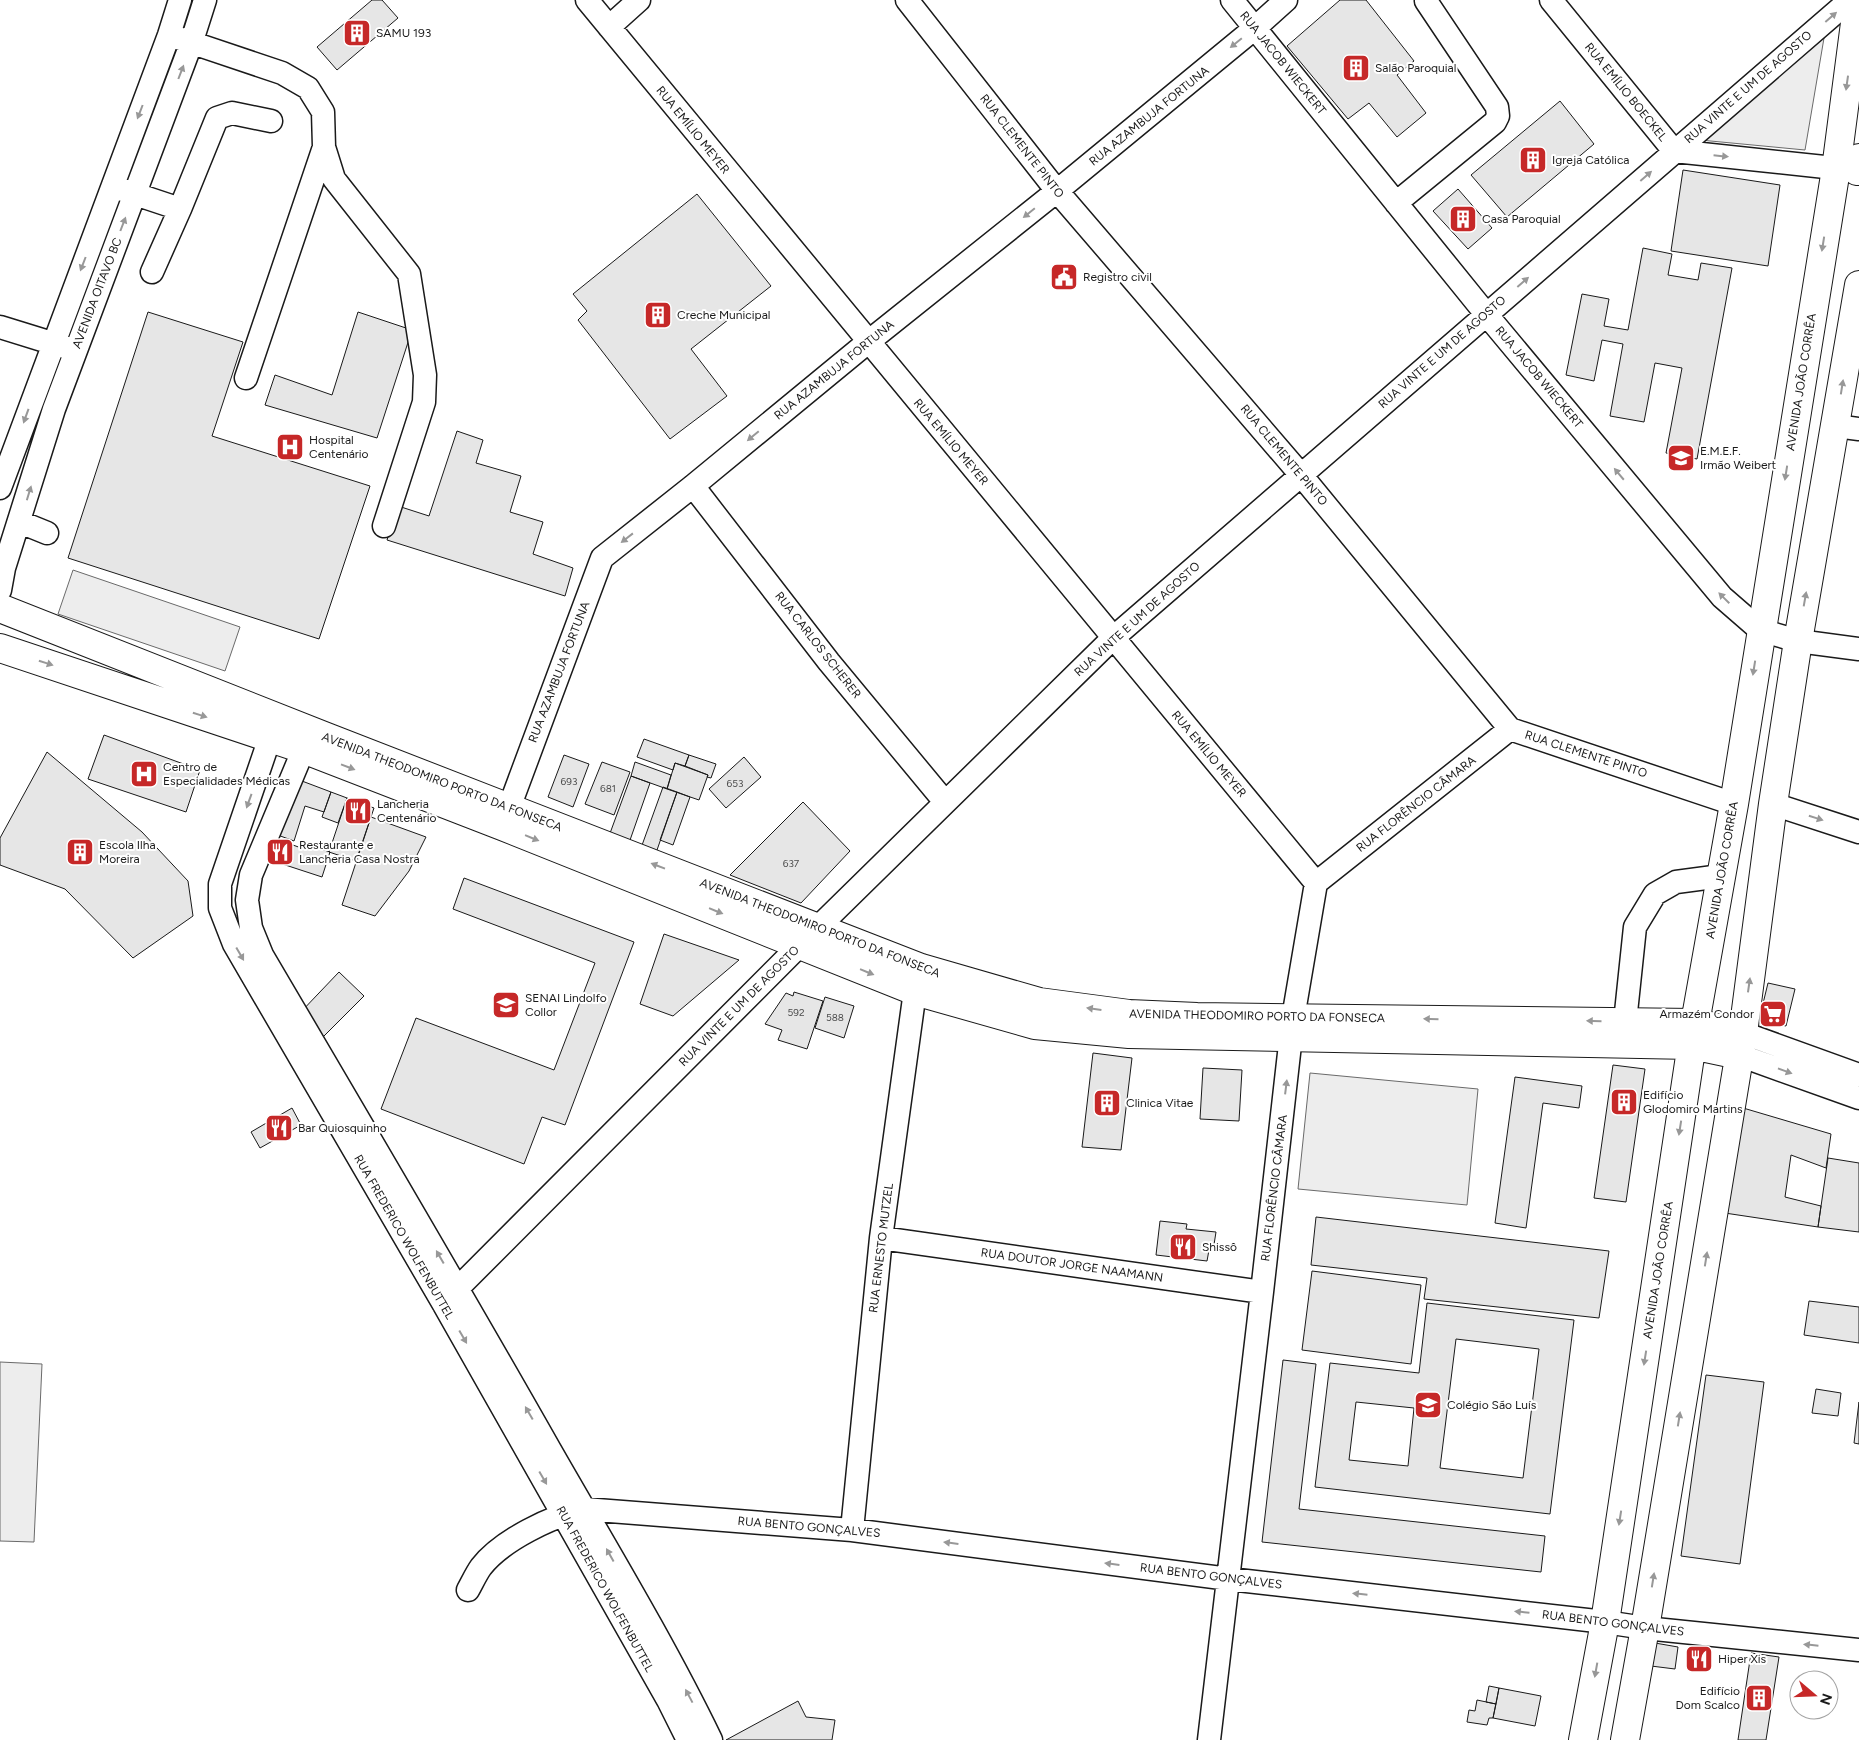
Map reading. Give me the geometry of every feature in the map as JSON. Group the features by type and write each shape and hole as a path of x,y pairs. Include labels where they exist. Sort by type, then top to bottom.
{"main road":[{"name":"AVENIDA JOÃO CORRÊA","path":"1625,1740 1646,1628 1741,1044 1773,804 1780,636 1853,167 1856,9"},
{"name":"AVENIDA JOÃO CORRÊA","path":"1583,1740 1605,1622 1694,1034 1734,804 1780,636 1848,427 1859,285"},
{"name":"AVENIDA THEODOMIRO PORTO DA FONSECA","path":"0,608 137,662 274,728"},
{"name":"AVENIDA THEODOMIRO PORTO DA FONSECA","path":"0,648 125,690 274,728 307,740 1035,1025 1129,1024 1694,1034"},
{"path":"125,690 137,662"},
{"name":"AVENIDA THEODOMIRO PORTO DA FONSECA","path":"1528,1032 1625,1022 1741,1044"}],"street":[{"name":"AVENIDA OITAVO BC","path":"0,488 169,35 180,0"},
{"name":"AVENIDA OITAVO BC","path":"0,590 4,568 54,409 191,44 205,0"},
{"name":"RUA EMÍLIO MEYER","path":"587,0 1316,883"},
{"path":"609,27 639,0"},
{"name":"RUA CLEMENTE PINTO","path":"907,0 1057,191 1301,475 1510,729 1734,804"},
{"name":"RUA JACOB WIECKERT","path":"1232,0 1486,314 1722,597 1780,636"},
{"name":"RUA AZAMBUJA FORTUNA","path":"505,817 602,558 1057,191 1255,28 1286,0"},
{"name":"RUA EMÍLIO BOECKEL","path":"1551,0 1674,151 1853,167"},
{"path":"1396,202 1495,122 1498,116 1497,107 1426,1"},
{"name":"RUA VINTE E UM DE AGOSTO","path":"450,1296 809,936 1113,638 1674,151 1856,9"},
{"path":"169,35 191,44 282,73 308,88 323,112 324,147 334,178 409,274 425,375 424,402 384,526"},
{"path":"152,272 217,118 232,112 271,121"},
{"path":"246,378 324,147"},
{"path":"112,186 180,209"},
{"path":"0,328 76,350"},
{"name":"RUA CARLOS SCHERER","path":"693,486 829,662 945,802"},
{"path":"20,522 47,533"},
{"path":"1780,636 1859,649"},
{"name":"RUA FREDERICO WOLFENBUTTEL","path":"274,728 220,884 220,908 234,944 332,1093 574,1511 656,1657 688,1740"},
{"name":"RUA FLORÊNCIO CÂMARA","path":"1209,1740 1292,1028 1316,883 1510,729"},
{"name":"RUA FREDERICO WOLFENBUTTEL","path":"307,740 251,875 247,900 251,928 262,955 332,1093"},
{"path":"1773,804 1859,832"},
{"path":"1625,1022 1635,927 1655,894 1676,882 1721,876"},
{"name":"RUA ERNESTO MUTZEL","path":"852,1530 882,1238 918,979"},
{"name":"AVENIDA THEODOMIRO PORTO DA FONSECA","path":"1741,1044 1859,1075"},
{"name":"AVENIDA THEODOMIRO PORTO DA FONSECA","path":"1741,1044 1859,1098"},
{"name":"RUA DOUTOR JORGE NAAMANN","path":"882,1238 1262,1292"},
{"path":"468,1590 481,1567 498,1551 532,1528 574,1511"},
{"name":"RUA BENTO GONÇALVES","path":"574,1511 852,1530 1229,1579 1646,1628 1859,1650"},
{"name":"RUA FREDERICO WOLFENBUTTEL","path":"656,1657 691,1698 711,1740"}],"shaded area":[{"path":"1824,38 1805,150 1700,140"},
{"path":"73,570 240,627 225,671 58,614"},
{"path":"1310,1073 1478,1089 1467,1205 1298,1189"},
{"path":"0,1362 42,1364 34,1542 0,1541"}],"building":[{"name":"SAMU 193","path":"372,0 382,0 398,18 337,70 317,47"},
{"name":"Salão Paroquial","path":"1340,0 1366,0 1414,61 1397,75 1426,113 1397,137 1369,103 1348,119 1287,46"},
{"name":"Igreja Católica","path":"1560,101 1594,144 1507,217 1471,175"},
{"path":"1683,170 1780,185 1768,266 1671,251"},
{"name":"Casa Paroquial","path":"1458,189 1492,228 1468,249 1433,211"},
{"name":"Creche Municipal","path":"697,194 771,286 691,349 727,396 670,439 578,320 587,311 573,294"},
{"path":"1643,248 1672,254 1668,275 1698,280 1701,263 1732,268 1697,459 1666,453 1682,368 1655,363 1644,422 1610,416 1623,344 1602,340 1594,381 1566,375 1582,294 1609,299 1604,326 1628,330"},
{"path":"148,312 243,342 212,436 370,486 319,639 68,558"},
{"path":"358,312 412,330 377,438 265,405 275,375 332,395"},
{"path":"457,431 483,440 476,463 521,476 510,512 543,522 533,554 573,568 565,596 387,540 398,506 429,516"},
{"name":"Centro de Especialidades Médicas","path":"104,735 200,770 186,812 88,779"},
{"path":"644,739 689,755 685,766 675,763 673,770 637,757"},
{"name":"Escola Ilha Moreira","path":"47,752 142,832 188,881 193,916 133,958 65,889 0,865 0,838"},
{"path":"564,755 589,764 573,807 548,797"},
{"path":"689,755 716,764 711,778 685,766"},
{"path":"744,757 761,777 726,808 709,789"},
{"path":"602,762 630,772 614,815 585,804"},
{"path":"635,762 671,775 667,789 631,776"},
{"path":"675,763 708,775 699,800 667,789"},
{"path":"631,776 650,783 629,843 609,836"},
{"path":"294,778 331,792 324,812 305,806 294,841 275,834"},
{"path":"663,787 677,792 656,853 641,848"},
{"path":"331,792 347,798 338,823 322,817"},
{"path":"677,792 690,797 673,845 660,840"},
{"path":"347,798 374,808 356,861 329,852"},
{"path":"803,802 850,851 801,903 730,875"},
{"path":"371,817 426,837 409,871 375,916 342,905"},
{"path":"273,838 307,850 309,845 330,852 322,877 267,859"},
{"path":"464,878 634,942 565,1125 542,1117 524,1164 381,1109 416,1018 554,1070 595,963 453,909"},
{"path":"664,934 739,960 673,1016 640,1004"},
{"path":"339,972 364,996 322,1038 298,1015"},
{"path":"1768,983 1795,989 1786,1026 1759,1020"},
{"path":"794,992 823,1001 807,1049 778,1040 782,1030 765,1024 786,993 793,996"},
{"path":"825,997 854,1006 844,1038 815,1028"},
{"name":"Clinica Vitae","path":"1093,1053 1132,1058 1121,1150 1082,1147"},
{"name":"Edifício Glodomiro Martins","path":"1613,1065 1645,1069 1626,1202 1594,1198"},
{"path":"1203,1068 1242,1070 1239,1121 1200,1119"},
{"path":"1515,1077 1582,1086 1579,1108 1543,1103 1526,1228 1495,1223"},
{"path":"1733,1105 1831,1134 1826,1168 1791,1155 1785,1197 1821,1206 1818,1227 1718,1212"},
{"path":"292,1108 301,1125 260,1148 251,1132"},
{"path":"1828,1158 1859,1163 1859,1232 1818,1227"},
{"path":"1316,1217 1609,1251 1599,1318 1424,1299 1427,1278 1311,1265"},
{"path":"1160,1221 1187,1224 1186,1229 1216,1232 1213,1251 1209,1250 1207,1261 1156,1255"},
{"path":"1312,1271 1421,1285 1411,1364 1302,1350"},
{"path":"1809,1301 1859,1307 1859,1343 1804,1335"},
{"path":"1427,1303 1574,1320 1550,1514 1315,1487 1330,1363 1419,1373","holes":["1456,1339 1539,1349 1523,1478 1440,1468","1356,1402 1414,1408 1408,1466 1349,1460"]},
{"path":"1283,1360 1316,1364 1299,1509 1545,1536 1541,1572 1262,1542"},
{"path":"1706,1375 1764,1382 1740,1564 1681,1556"},
{"path":"1816,1389 1841,1393 1838,1416 1812,1413"},
{"path":"1859,1402 1859,1444 1854,1443"},
{"path":"1655,1643 1678,1647 1675,1669 1651,1666"},
{"name":"Edifício Dom Scalco","path":"1751,1653 1779,1657 1766,1740 1738,1740"},
{"path":"1489,1686 1499,1688 1496,1704 1486,1702"},
{"path":"1499,1688 1541,1696 1535,1726 1493,1718"},
{"path":"1477,1700 1496,1704 1493,1718 1489,1718 1487,1725 1467,1722 1469,1710 1475,1711"},
{"path":"798,1701 806,1717 835,1720 832,1740 726,1740"}],"place":[{"name":"SAMU 193","path":"357,33"},
{"name":"Salão Paroquial","path":"1356,68"},
{"name":"Igreja Católica","path":"1533,160"},
{"name":"Casa Paroquial","path":"1463,219"},
{"name":"Registro civil","path":"1064,277"},
{"name":"Creche Municipal","path":"658,315"},
{"name":"Hospital Centenário","path":"290,447"},
{"name":"E.M.E.F. Irmão Weibert","path":"1681,458"},
{"name":"Centro de Especialidades Médicas","path":"144,774"},
{"name":"Lancheria Centenário","path":"358,811"},
{"name":"Escola Ilha Moreira","path":"80,852"},
{"name":"Restaurante e Lancheria Casa Nostra","path":"280,852"},
{"name":"SENAI Lindolfo Collor","path":"506,1005"},
{"name":"Armazém Condor","path":"1773,1014"},
{"name":"Edifício Glodomiro Martins","path":"1624,1102"},
{"name":"Clinica Vitae","path":"1107,1103"},
{"name":"Bar Quiosquinho","path":"279,1128"},
{"name":"Shissô","path":"1183,1247"},
{"name":"Colégio São Luís","path":"1428,1405"},
{"name":"Hiper Xis","path":"1699,1659"},
{"name":"Edifício Dom Scalco","path":"1759,1698"}]}
